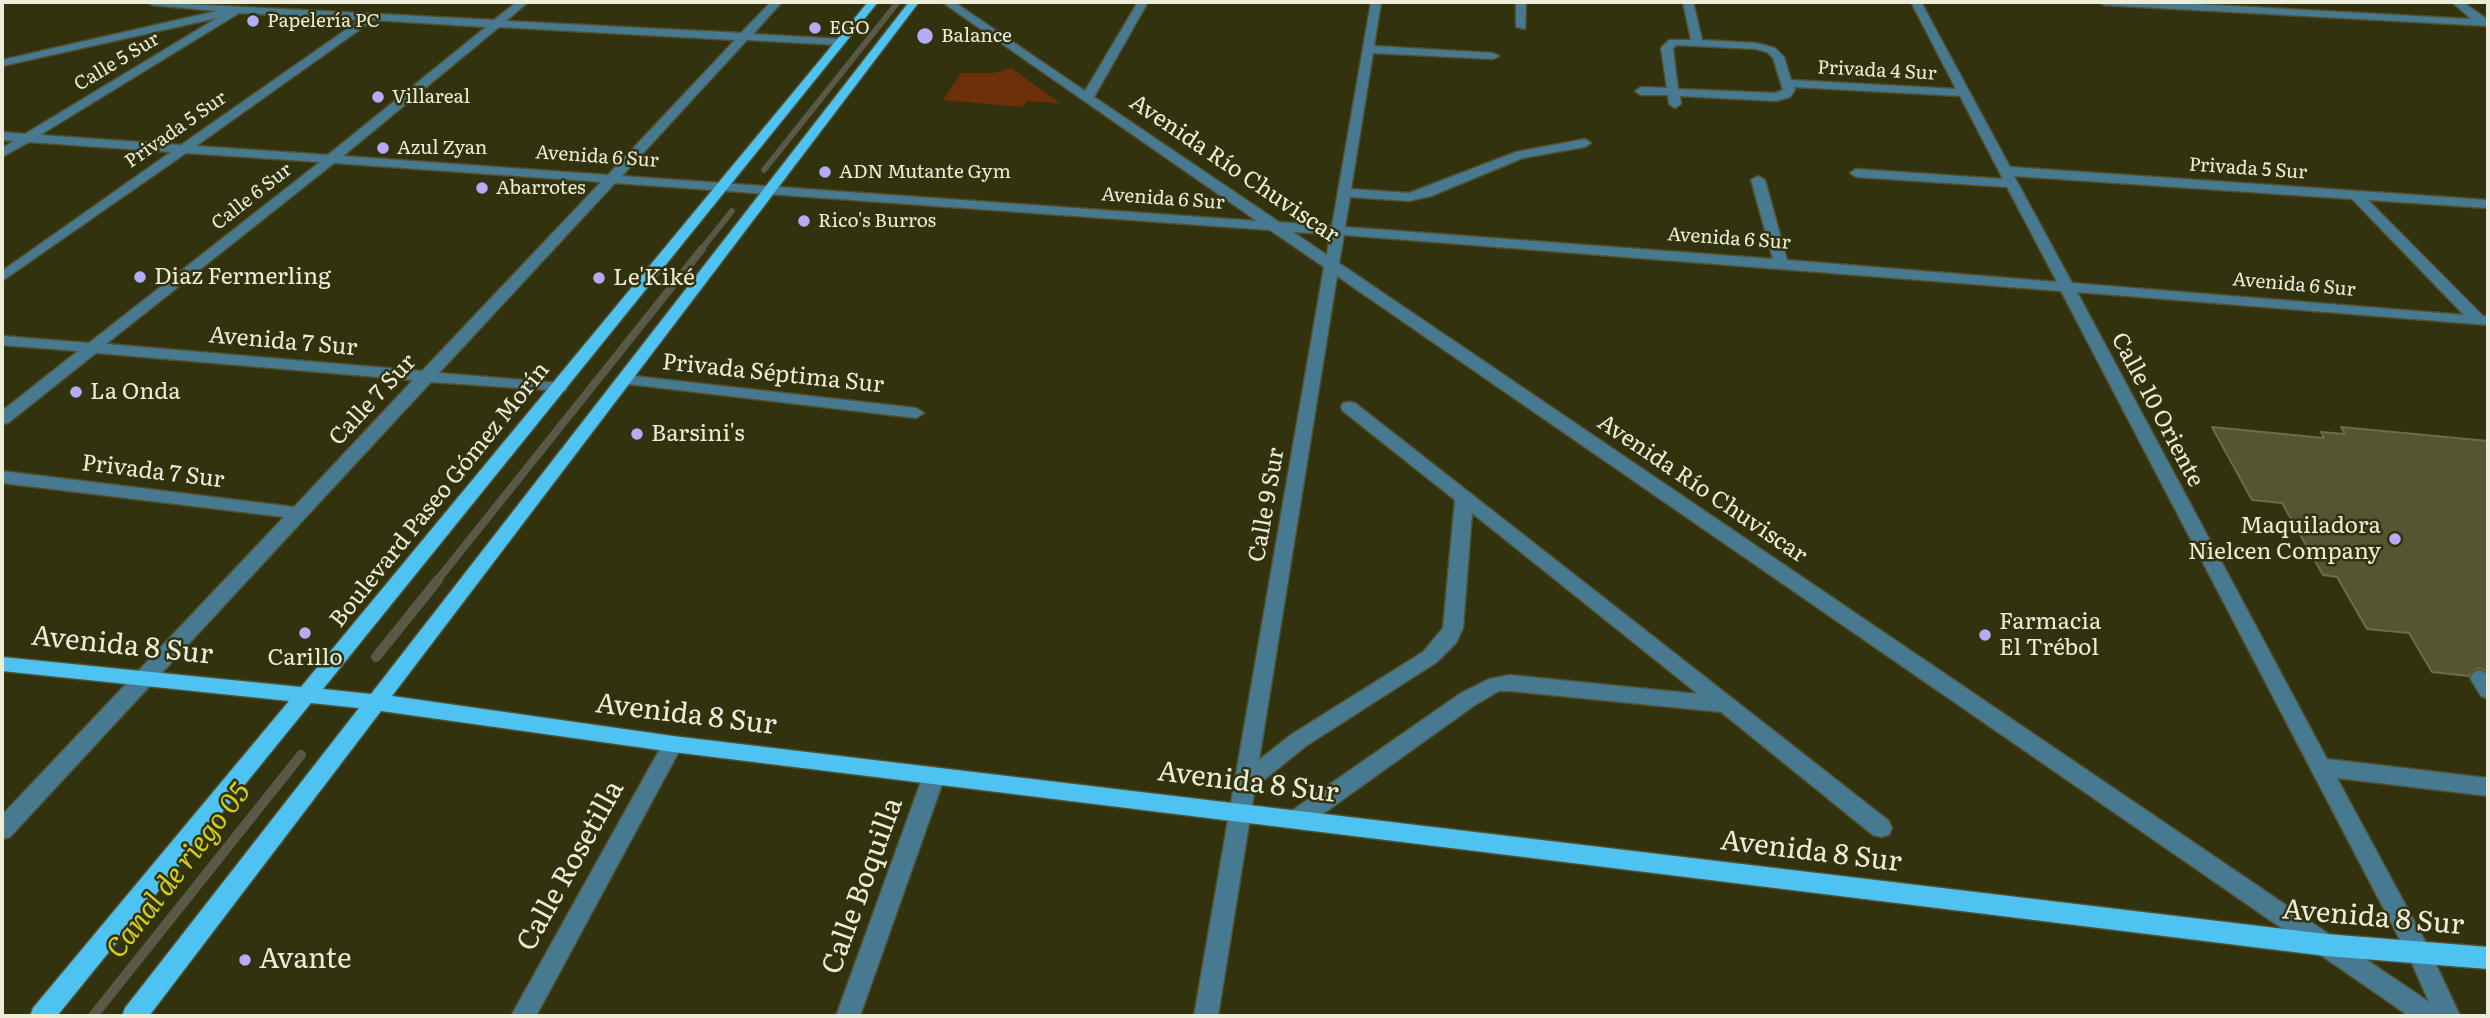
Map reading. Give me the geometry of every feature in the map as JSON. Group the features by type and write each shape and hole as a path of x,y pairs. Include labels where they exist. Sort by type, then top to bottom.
{"main road":[{"name":"Boulevard Paseo Gómez Morín","path":"42,1016 309,694 873,2"},
{"path":"134,1016 914,2"},
{"name":"Avenida 8 Sur","path":"2,664 309,694 673,744 2326,945 2418,950 2488,958"}],"street":[{"path":"152,2 237,10 840,42"},
{"name":"Calle 5 Sur","path":"2,153 251,2"},
{"path":"2,63 275,2"},
{"name":"Calle 6 Sur","path":"2,419 332,158 523,2"},
{"name":"Calle 7 Sur","path":"2,830 777,2"},
{"name":"Avenida Río Chuviscar","path":"947,2 2429,1016"},
{"path":"1087,98 1143,2"},
{"name":"Calle 9 Sur","path":"1206,1016 1376,2"},
{"path":"1521,2 1521,27"},
{"path":"1688,2 1697,43"},
{"name":"Calle 10 Oriente","path":"1916,2 2418,950 2448,1016"},
{"path":"2104,2 2486,24"},
{"path":"2457,2 2486,24"},
{"name":"Privada 5 Sur","path":"2,276 372,16"},
{"path":"1641,91 1674,98 1781,96 1788,92 1788,83 1778,57 1771,50 1756,46 1669,43 1667,48 1674,98"},
{"path":"1368,49 1493,56"},
{"name":"Privada 4 Sur","path":"1788,83 1964,93"},
{"name":"Avenida 6 Sur","path":"2,136 613,177 1782,263 2483,320"},
{"path":"1344,193 1409,197 1426,193 1520,155 1585,144"},
{"name":"Privada 5 Sur","path":"1856,173 2008,177 2488,204"},
{"path":"1758,180 1782,263"},
{"path":"2356,195 2483,320"},
{"name":"Avenida 7 Sur","path":"2,340 559,388"},
{"name":"Privada Séptima Sur","path":"625,380 916,413"},
{"path":"1349,407 1881,828"},
{"name":"Privada 7 Sur","path":"2,477 298,513"},
{"path":"1245,783 1299,740 1430,657 1450,638 1464,499"},
{"path":"1298,819 1468,699 1496,684 1510,683 1725,705"},
{"name":"Calle Rosetilla","path":"523,1016 673,744"},
{"path":"2320,767 2488,787"},
{"name":"Calle Boquilla","path":"848,1016 934,776"}],"shaded area":[{"path":"1011,68 1060,103 1027,101 1023,107 943,100 961,73 994,73"}],"building":[{"name":"Maquiladora Nielcen Company","path":"2212,427 2324,438 2321,432 2345,434 2341,427 2488,441 2488,672 2479,668 2468,676 2432,672 2409,633 2367,629 2337,577 2323,575 2282,503 2252,500"}],"waterway":[{"path":"764,170 898,2"},
{"path":"700,251 732,211"},
{"path":"436,582 702,249"},
{"path":"376,657 438,580"},
{"name":"Canal de riego 05","path":"93,1016 301,755"}],"place":[{"name":"Papelería PC","path":"253,21"},
{"name":"EGO","path":"815,28"},
{"name":"Balance","path":"925,36"},
{"name":"Villareal","path":"378,97"},
{"name":"Azul Zyan","path":"383,148"},
{"name":"ADN Mutante Gym","path":"825,172"},
{"name":"Abarrotes","path":"482,188"},
{"name":"Rico's Burros","path":"804,221"},
{"name":"Diaz Fermerling","path":"140,277"},
{"name":"Le'Kiké","path":"599,278"},
{"name":"La Onda","path":"76,392"},
{"name":"Barsini's","path":"637,434"},
{"name":"Maquiladora Nielcen Company","path":"2395,539"},
{"name":"Carillo","path":"305,633"},
{"name":"Farmacia El Trébol","path":"1985,635"},
{"name":"Avante","path":"245,960"}]}
